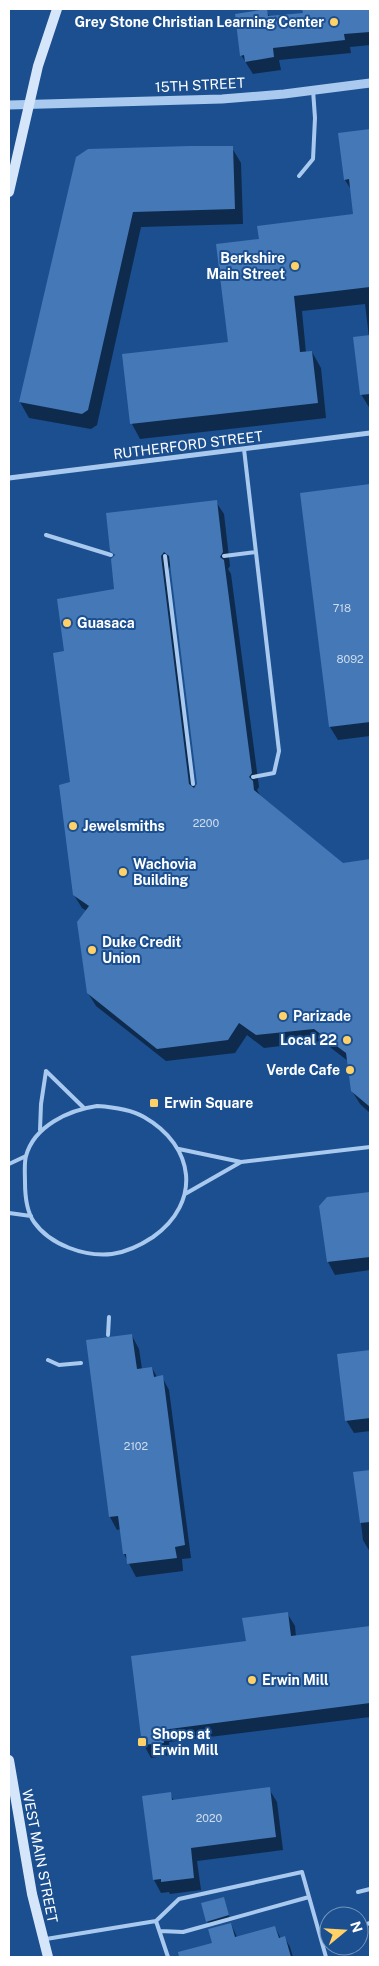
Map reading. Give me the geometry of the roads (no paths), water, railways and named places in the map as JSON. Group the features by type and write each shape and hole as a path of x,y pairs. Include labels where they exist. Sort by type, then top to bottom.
{"main road":[{"path":"9,192 38,66 57,9"},
{"name":"WEST MAIN STREET","path":"9,1760 32,1894 48,1957"}],"street":[{"name":"15TH STREET","path":"9,105 222,99 370,83"},
{"name":"RUTHERFORD STREET","path":"9,478 370,433"}],"lane":[{"path":"299,176 313,159 314,90"},
{"path":"244,449 280,751 274,773 252,777"},
{"path":"46,535 110,555"},
{"path":"224,556 256,552"},
{"path":"165,556 193,784"},
{"path":"40,1130 56,1120 84,1108 113,1107 143,1116 164,1131 179,1149 186,1173 185,1194 181,1206 166,1228 135,1247 112,1254 80,1252 46,1236 31,1216 25,1190 26,1156 40,1130 41,1104 46,1071 84,1108"},
{"path":"179,1149 241,1162 370,1147"},
{"path":"9,1164 26,1156"},
{"path":"185,1194 241,1162"},
{"path":"9,1213 31,1216"},
{"path":"108,1335 109,1317"},
{"path":"48,1360 59,1364 81,1363"},
{"path":"43,1940 156,1921 179,1899 302,1872 326,1957"},
{"path":"358,1892 370,1889"},
{"path":"160,1931 183,1932 309,1897"},
{"path":"156,1921 168,1957"}],"place":[{"name":"Grey Stone Christian Learning Center","path":"334,22"},
{"name":"Berkshire Main Street","path":"295,266"},
{"name":"Guasaca","path":"67,623"},
{"name":"Jewelsmiths","path":"73,826"},
{"name":"Wachovia Building","path":"123,872"},
{"name":"Duke Credit Union","path":"92,950"},
{"name":"Parizade","path":"283,1016"},
{"name":"Local 22","path":"347,1040"},
{"name":"Verde Cafe","path":"350,1070"},
{"name":"Erwin Square","path":"154,1103"},
{"name":"Erwin Mill","path":"252,1680"},
{"name":"Shops at Erwin Mill","path":"142,1742"}]}
